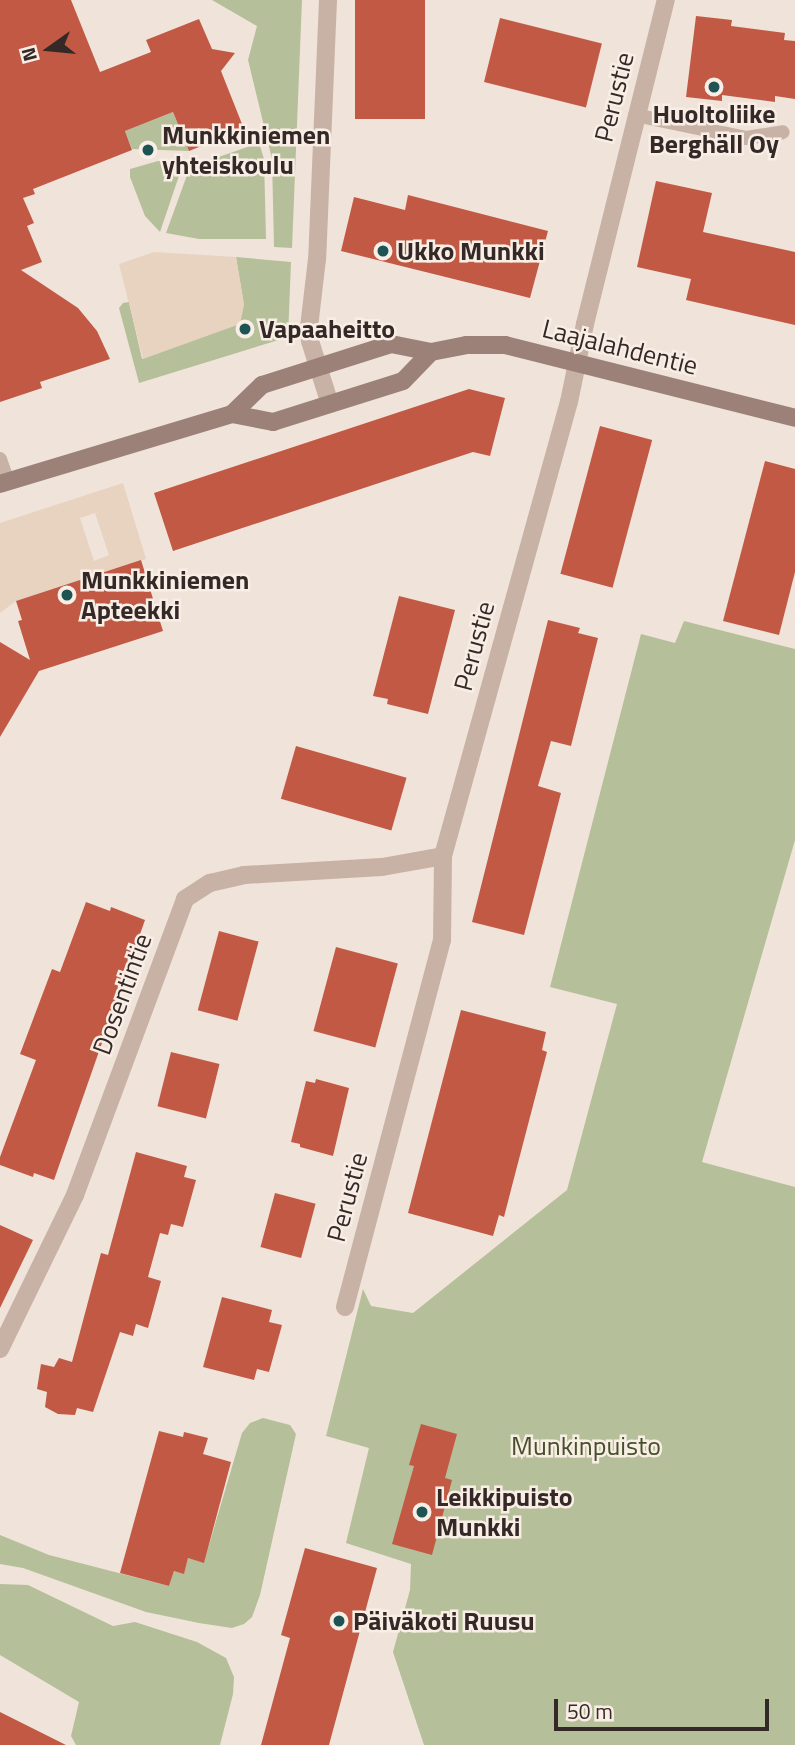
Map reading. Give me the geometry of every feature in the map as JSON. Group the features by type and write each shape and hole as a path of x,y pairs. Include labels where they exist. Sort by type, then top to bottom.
{"street":[{"path":"328,0 317,259 309,327 330,404"},
{"name":"Perustie","path":"345,1307 442,940 443,856 579,363 585,324 666,0"},
{"name":"Laajalahdentie","path":"4,483 232,414 262,385 391,344 431,352 466,345 505,345 795,418"},
{"name":"Laajalahdentie","path":"232,414 273,422 402,381 431,352"},
{"name":"Dosentintie","path":"0,1349 75,1195 185,899 210,883 243,875 382,867 443,856"}],"lane":[{"path":"635,116 746,138 783,132"},
{"path":"0,459 4,483"}],"green space":[{"path":"212,0 302,0 292,248 274,247 272,159 248,60 257,26"},
{"path":"173,112 189,151 132,149 125,131"},
{"path":"259,143 264,159 266,239 199,239 166,233 190,167"},
{"path":"158,161 183,164 160,232 145,216 130,177 130,169"},
{"path":"236,257 291,262 288,337 139,383 119,308 123,303 129,302 142,359 244,305"},
{"name":"Munkinpuisto","path":"684,621 795,649 795,840 702,1162 795,1187 795,1745 424,1745 393,1652 410,1590 411,1564 346,1543 369,1448 326,1436 363,1289 371,1306 413,1313 567,1190 617,1004 550,987 641,634 675,643"},
{"path":"263,1418 290,1425 296,1434 260,1595 252,1617 244,1624 232,1628 146,1612 23,1568 0,1564 0,1535 49,1555 169,1586 174,1571 184,1573 188,1558 204,1562 242,1433 250,1423"},
{"path":"0,1584 28,1585 113,1626 135,1622 197,1642 226,1658 234,1677 233,1694 220,1745 76,1745 71,1736 79,1702 0,1655"}],"shaded area":[{"path":"154,252 236,257 244,305 240,324 143,359 119,264"},
{"path":"123,483 146,559 16,601 0,613 0,523","holes":["95,513 109,555 94,561 80,518"]}],"building":[{"name":"Munkkiniemen yhteiskoulu","path":"0,0 71,0 100,72 151,52 146,40 199,19 212,49 235,53 221,71 244,129 189,151 173,112 125,131 132,150 33,189 35,194 23,198 34,223 27,226 42,262 21,270 78,308 97,331 110,359 40,382 42,388 0,402"},
{"path":"355,0 425,0 425,119 355,119"},
{"path":"696,16 732,20 731,26 785,33 784,40 795,41 795,99 775,96 775,102 722,95 722,101 686,97"},
{"path":"500,18 602,43 586,107 484,82"},
{"path":"656,181 712,193 703,232 795,252 795,325 686,300 691,279 637,267"},
{"path":"408,195 548,231 530,298 341,251 354,197 405,210"},
{"path":"469,389 505,398 490,456 473,452 173,551 154,493"},
{"path":"600,426 652,440 613,588 560,574"},
{"path":"765,461 795,469 795,572 779,635 723,621"},
{"path":"141,560 163,631 39,671 0,737 0,642 30,660 18,621 22,620 16,601"},
{"path":"399,596 455,610 428,714 387,704 388,699 373,696"},
{"path":"548,620 580,628 578,633 598,638 571,746 551,741 538,786 561,793 524,935 472,922"},
{"path":"296,746 407,778 391,831 281,799"},
{"path":"86,902 110,911 111,907 145,920 54,1180 34,1173 33,1177 0,1165 0,1157 36,1060 20,1054 52,969 60,972"},
{"path":"219,931 259,942 237,1021 198,1010"},
{"path":"336,947 398,964 375,1048 313,1031"},
{"path":"461,1010 546,1032 542,1050 547,1052 504,1217 499,1215 493,1236 408,1213"},
{"path":"171,1052 220,1064 206,1118 157,1106"},
{"path":"316,1079 349,1088 333,1156 291,1142 306,1081 315,1083"},
{"path":"136,1152 187,1166 184,1177 196,1180 183,1227 171,1224 168,1235 160,1233 148,1277 161,1281 148,1328 136,1324 133,1336 120,1332 93,1412 77,1408 75,1415 58,1414 45,1407 47,1392 37,1389 41,1364 54,1367 59,1358 72,1362 101,1253 108,1255"},
{"path":"275,1193 316,1204 301,1258 261,1247"},
{"path":"0,1225 33,1240 0,1308"},
{"path":"222,1297 272,1310 269,1322 282,1325 269,1372 257,1369 254,1380 203,1367"},
{"name":"Leikkipuisto Munkki","path":"421,1424 457,1434 445,1478 452,1480 432,1555 392,1544 414,1466 409,1465"},
{"path":"159,1431 183,1437 184,1432 208,1438 203,1454 231,1462 204,1563 188,1558 184,1574 174,1571 169,1586 120,1573"},
{"name":"Päiväkoti Ruusu","path":"305,1548 377,1568 329,1745 261,1745 290,1638 281,1635"},
{"path":"0,1712 66,1745 0,1745"}],"place":[{"name":"Huoltoliike Berghäll Oy","path":"714,87"},
{"name":"Munkkiniemen yhteiskoulu","path":"148,150"},
{"name":"Ukko Munkki","path":"383,251"},
{"name":"Vapaaheitto","path":"245,329"},
{"name":"Munkkiniemen Apteekki","path":"67,595"},
{"name":"Leikkipuisto Munkki","path":"422,1512"},
{"name":"Päiväkoti Ruusu","path":"339,1621"}]}
